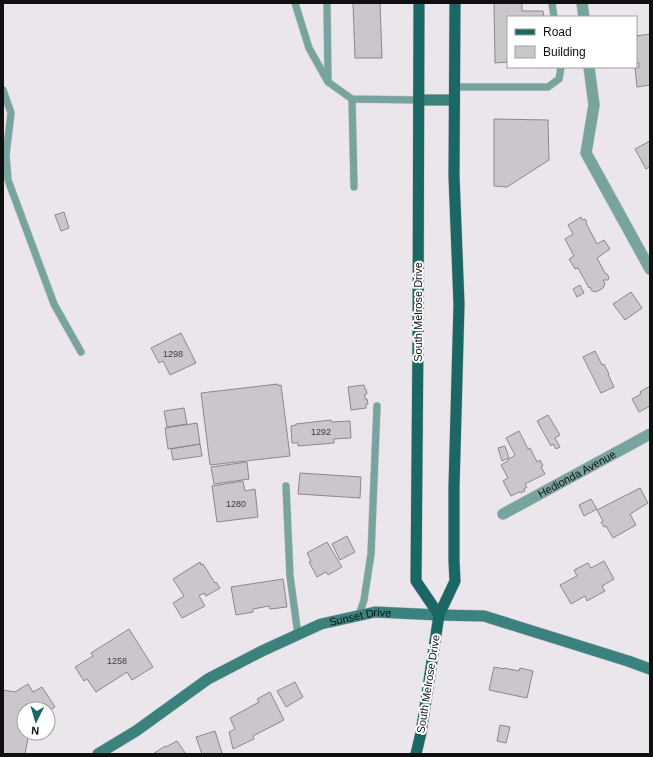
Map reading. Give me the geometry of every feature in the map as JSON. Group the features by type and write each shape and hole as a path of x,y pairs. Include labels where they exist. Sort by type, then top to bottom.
{"main road":[{"name":"South Melrose Drive","path":"419,3 416,580 439,615"},
{"name":"South Melrose Drive","path":"416,754 439,615 455,582 454,487 459,304 454,176 455,3"},
{"path":"419,100 454,100"},
{"name":"Sunset Drive","path":"98,754 136,731 208,679 262,651 321,624 375,612 484,616 650,669"}],"street":[{"path":"582,3 584,16"},
{"path":"590,68 594,105 586,153 650,269"},
{"name":"Hedionda Avenue","path":"503,514 650,434"}],"lane":[{"path":"295,3 309,48 328,82 352,99 419,100"},
{"path":"328,3 328,82"},
{"path":"552,3 554,16"},
{"path":"454,87 548,87 559,80 561,68"},
{"path":"3,90 11,113 6,155 8,180 54,304 81,352"},
{"path":"352,99 354,187"},
{"path":"359,615 364,600 371,554 377,406"},
{"path":"286,486 290,576 298,635"}],"building":[{"path":"353,3 380,3 382,58 355,58"},
{"path":"494,3 522,3 522,11 543,11 544,16 507,16 507,62 495,63"},
{"path":"650,34 650,85 637,87 635,68 639,67 639,63 637,63 637,36"},
{"path":"494,119 548,120 549,160 507,187 494,186"},
{"path":"650,141 650,166 646,169 635,149"},
{"path":"64,212 69,228 61,231 55,215"},
{"path":"581,217 582,220 585,219 587,222 586,223 597,244 604,240 610,249 597,258 605,273 609,277 608,280 603,280 605,283 603,288 596,292 592,291 590,287 589,288 578,268 575,269 569,259 574,256 565,239 573,234 568,225"},
{"path":"580,285 584,293 577,297 573,289"},
{"path":"631,292 642,308 625,320 613,304"},
{"path":"181,333 196,363 170,375 163,361 159,363 151,348"},
{"path":"595,351 602,365 604,364 614,387 601,393 583,357"},
{"path":"278,384 278,386 281,385 290,456 210,465 201,393"},
{"path":"364,385 367,394 365,394 365,399 367,399 368,404 366,404 366,408 351,410 348,387"},
{"path":"650,386 650,406 639,412 632,399 641,394 640,392"},
{"path":"184,408 187,424 167,427 164,411"},
{"path":"548,415 560,435 555,438 560,447 556,449 553,444 551,446 537,421"},
{"path":"331,420 331,422 350,421 351,438 334,439 334,443 298,446 298,443 292,443 291,426 296,424"},
{"path":"197,423 200,444 168,449 165,428"},
{"path":"519,431 528,449 530,448 537,462 540,460 543,466 541,467 545,474 525,484 527,487 524,489 525,491 511,496 503,481 508,478 501,465 515,455 506,438"},
{"path":"200,444 202,456 173,460 171,449"},
{"path":"505,446 509,458 502,461 498,448"},
{"path":"247,462 249,479 214,484 211,467"},
{"path":"300,473 361,477 360,498 298,494"},
{"path":"243,481 245,491 255,489 258,517 217,522 212,486"},
{"path":"640,488 648,503 630,514 636,525 613,538 606,526 604,527 601,522 603,521 597,510"},
{"path":"591,499 597,509 584,516 579,505"},
{"path":"347,536 355,552 340,560 332,544"},
{"path":"327,542 342,567 328,575 326,572 317,577 309,562 311,561 307,553"},
{"path":"604,561 614,579 602,586 605,591 587,601 585,596 571,604 560,585 577,576 574,570 588,563 591,568"},
{"path":"200,562 220,588 206,596 204,593 199,596 205,606 182,618 173,603 184,596 173,579"},
{"path":"283,579 287,607 270,609 269,606 253,609 253,612 236,615 231,587"},
{"path":"129,629 153,667 132,680 127,672 96,692 87,679 84,681 75,667 93,656 91,653"},
{"path":"494,667 519,671 520,668 533,671 527,698 489,690"},
{"path":"295,682 303,697 286,707 277,691"},
{"path":"28,684 33,692 42,687 51,701 16,701 16,741 27,741 25,754 3,754 3,690 15,692"},
{"path":"270,692 284,720 253,736 254,739 233,749 229,732 235,729 230,718 259,702 257,699"},
{"path":"500,725 510,727 506,743 497,741"},
{"path":"215,731 222,753 202,754 196,737"},
{"path":"177,741 186,754 153,754 165,746 166,747"}]}
